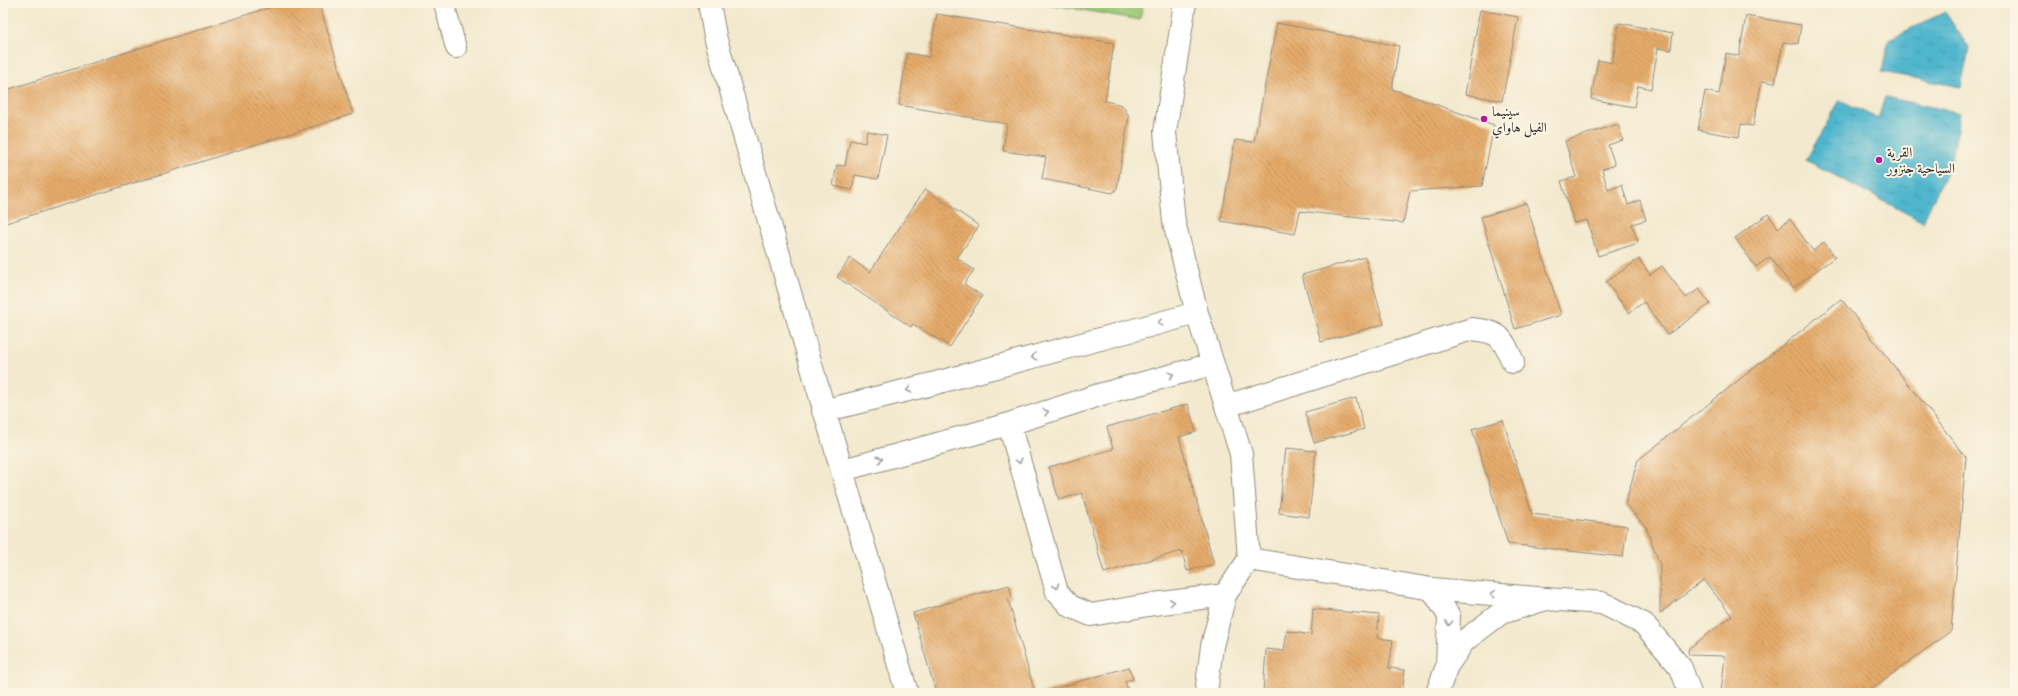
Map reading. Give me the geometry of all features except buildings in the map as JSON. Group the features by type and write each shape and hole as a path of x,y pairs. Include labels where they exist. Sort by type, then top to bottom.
{"street":[{"path":"709,3 715,36 823,411 843,470 907,693"},
{"path":"1185,3 1164,132 1174,222 1197,313 1241,454 1249,559 1224,595 1212,646 1206,693"},
{"path":"823,411 932,384 1197,313"},
{"path":"1226,406 1472,329 1489,331 1503,339 1513,362"},
{"path":"843,470 1009,424 1102,394 1213,364"},
{"path":"1009,424 1057,592 1070,606 1091,616 1154,604 1224,595"},
{"path":"1249,559 1432,589 1602,603 1644,624 1681,668 1690,693"},
{"path":"1432,589 1449,616 1447,666"},
{"path":"1437,693 1447,666 1464,641 1501,613 1546,598"}],"lane":[{"path":"444,3 456,48"}],"green space":[{"path":"1042,3 1143,3 1140,20"}],"water":[{"path":"1945,12 1969,48 1961,87 1882,72 1889,39"},
{"name":"القرية السياحية جنزور","path":"1885,97 1960,113 1952,159 1923,222 1806,160 1840,100 1878,119"}],"place":[{"name":"سينيما الفيل هاواي","path":"1484,119"},
{"name":"القرية السياحية جنزور","path":"1879,160"}]}
